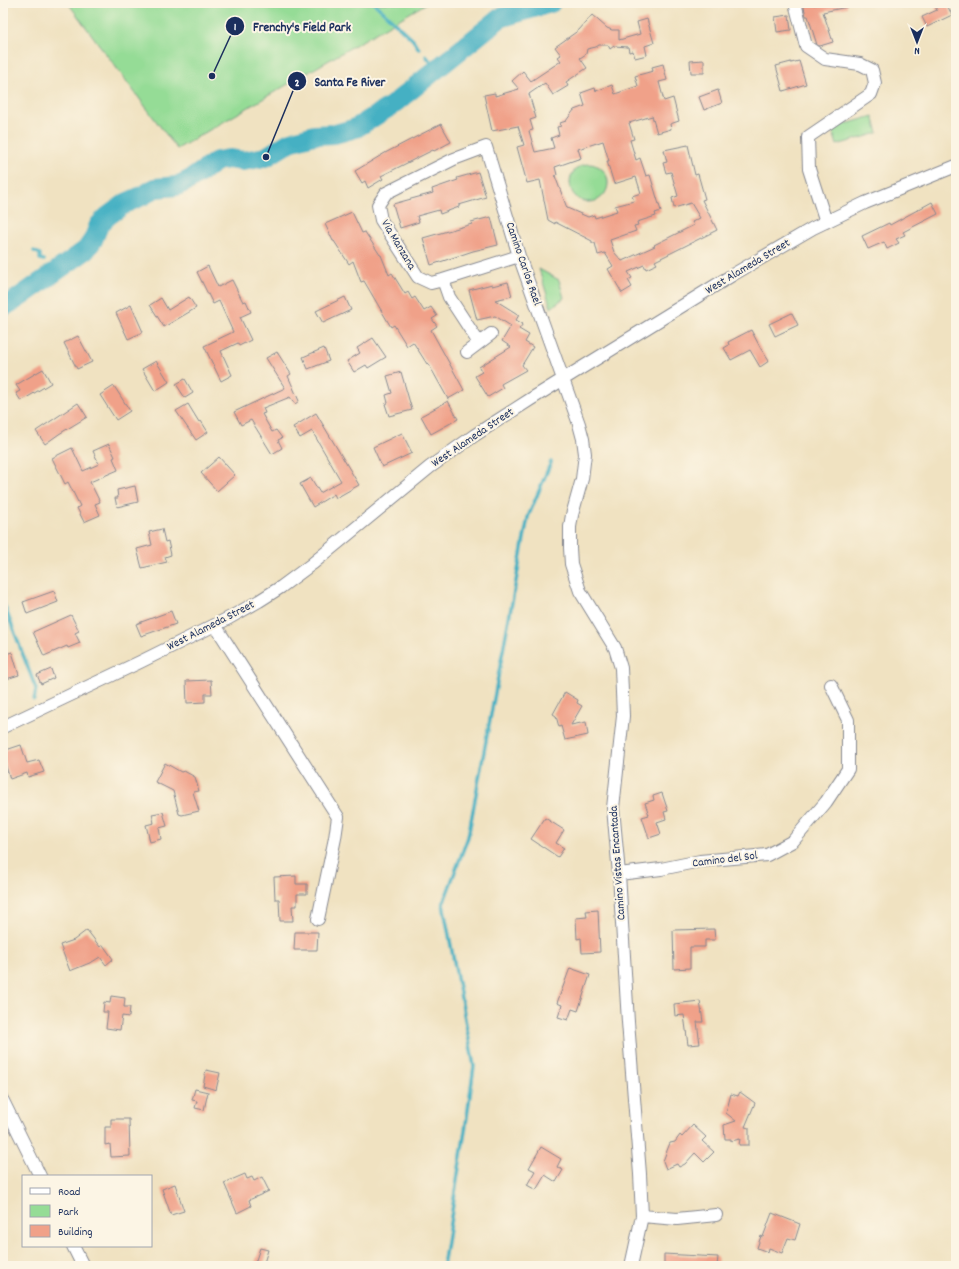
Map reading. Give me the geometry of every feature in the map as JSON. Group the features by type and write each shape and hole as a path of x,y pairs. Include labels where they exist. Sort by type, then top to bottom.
{"street":[{"path":"795,3 806,46 825,60 860,64 872,70 875,83 871,94 808,137 809,169 826,222"},
{"name":"Camino Carlos Rael","path":"486,147 519,256 562,380"},
{"name":"Via Manzana","path":"486,147 454,159 386,193 378,205 381,220 418,277 430,283 519,256"},
{"name":"West Alameda Street","path":"3,727 215,625 259,601 286,584 322,556 436,462 475,435 562,380 734,274 826,222 885,194 956,166"},
{"path":"443,280 449,297 479,343"},
{"path":"467,352 491,334"},
{"name":"Camino Vistas Encantada","path":"562,380 579,424 585,454 582,478 570,528 571,564 580,591 615,648 621,668 623,716 613,808 619,874 642,1216 631,1266"},
{"path":"215,625 338,817 318,919"},
{"name":"Camino del Sol","path":"619,874 660,869 700,861 767,855 793,841 826,802 848,769 848,720 831,685"},
{"path":"3,1101 40,1175"},
{"path":"642,1216 677,1219 716,1215"},
{"path":"74,1247 83,1266"}],"green space":[{"path":"68,3 427,3 177,149"},
{"path":"873,116 878,133 837,145 832,128"},
{"path":"585,164 593,164 603,169 607,176 607,190 603,197 593,202 585,202 575,197 573,194 570,187 570,179 575,169 578,167"},
{"path":"539,269 559,280 564,298 551,308"}],"building":[{"path":"803,3 813,3 814,5 825,3 847,3 847,7 823,12 833,42 820,46 817,45 808,16 806,16"},
{"path":"933,3 946,3 952,15 927,27 922,17 937,10"},
{"path":"592,15 607,28 619,30 619,40 640,34 637,22 647,19 654,43 645,46 647,55 635,58 633,51 629,52 628,47 614,46 610,49 608,45 599,45 587,49 586,54 580,58 587,68 566,82 568,86 553,95 545,83 529,94 536,118 530,120 533,130 529,131 535,152 554,148 551,138 559,135 557,127 561,126 560,123 566,121 574,110 585,106 581,93 595,88 596,91 612,85 615,94 638,86 635,76 653,71 652,67 663,64 667,80 659,82 664,101 673,98 679,121 670,124 671,129 657,133 652,116 629,123 634,139 630,140 636,160 640,158 646,176 650,175 661,211 655,213 656,216 637,222 638,225 634,226 636,231 610,240 614,252 622,261 655,246 654,245 694,225 692,222 700,218 691,203 674,208 672,198 678,196 671,172 666,173 663,163 667,162 664,150 688,145 695,175 698,174 705,199 702,200 717,230 655,261 657,264 646,269 644,265 628,272 632,278 628,280 632,287 622,293 608,269 613,266 605,253 598,255 595,243 592,243 592,241 555,222 555,224 548,220 540,180 527,183 517,147 524,145 518,126 492,131 484,95 495,93 495,96 519,89 512,81 523,71 531,81 561,61 558,57 561,55 555,47 579,30","holes":["603,141 609,161 607,161 614,184 636,177 641,193 632,196 634,201 615,206 617,211 595,218 594,215 588,217 567,208 555,176 557,175 555,167 581,158 578,149"]},
{"path":"789,15 791,30 777,32 775,17"},
{"path":"704,60 704,73 691,73 690,61"},
{"path":"799,61 806,84 783,91 776,66"},
{"path":"718,90 722,103 704,110 699,97"},
{"path":"441,124 451,142 381,176 383,179 368,188 365,181 362,183 355,171 385,153"},
{"path":"478,172 486,197 459,205 459,207 440,214 439,210 417,216 419,222 400,228 393,204 433,193 432,189 458,180 457,178"},
{"path":"932,202 938,214 903,232 905,235 896,239 899,243 887,249 884,242 868,249 862,236 889,223 890,225"},
{"path":"352,212 362,233 365,232 381,255 389,275 392,273 405,294 408,292 412,299 415,297 424,311 431,307 437,316 432,319 437,326 431,330 464,390 448,399 428,363 427,364 413,342 407,346 394,325 391,327 364,281 361,282 353,261 349,264 333,241 325,224"},
{"path":"491,217 498,245 473,251 431,265 423,238"},
{"path":"208,266 218,287 232,280 243,302 246,301 251,312 240,317 251,340 239,346 238,343 221,351 232,375 221,381 204,346 233,332 219,301 213,304 197,272"},
{"path":"508,282 512,296 495,300 519,315 516,320 523,324 519,329 529,335 525,342 533,347 522,365 526,370 501,384 503,388 488,397 475,376 482,372 479,367 511,347 502,341 511,326 495,316 477,320 469,290 492,284 492,286"},
{"path":"189,297 196,308 164,327 150,305 161,298 168,310"},
{"path":"345,297 351,310 323,323 316,311"},
{"path":"131,305 143,332 128,339 116,313"},
{"path":"792,313 798,325 775,336 769,324"},
{"path":"751,330 769,361 760,367 750,350 731,360 724,348 729,345 728,342"},
{"path":"78,336 92,362 77,369 64,343"},
{"path":"373,338 386,357 368,368 366,365 354,372 347,361 360,353 357,348"},
{"path":"324,348 329,361 308,369 303,357"},
{"path":"277,352 291,374 288,376 299,401 295,404 290,397 263,408 265,413 262,414 272,432 276,430 282,438 278,440 282,448 272,454 251,420 241,425 234,412 285,388 266,358"},
{"path":"156,361 169,382 155,391 142,369"},
{"path":"43,369 51,383 21,401 16,393 20,391 16,385"},
{"path":"401,372 412,410 389,416 385,404 388,403 386,395 392,393 387,376"},
{"path":"185,379 193,393 185,398 176,384"},
{"path":"114,386 130,411 116,420 100,395"},
{"path":"448,401 458,419 431,434 421,416"},
{"path":"78,403 87,417 45,444 36,431"},
{"path":"188,404 199,422 201,421 208,432 196,440 176,411"},
{"path":"316,413 359,485 336,498 334,494 313,507 300,484 311,478 320,493 341,481 312,431 300,438 293,427"},
{"path":"402,433 412,453 382,467 373,447"},
{"path":"109,444 115,457 113,458 118,470 90,482 100,502 95,504 100,515 84,522 77,508 80,506 68,482 65,484 52,458 72,448 83,471 99,464 93,451"},
{"path":"219,457 235,475 217,491 201,473"},
{"path":"135,486 138,502 117,507 115,498 118,498 117,490"},
{"path":"162,529 165,542 168,541 171,555 165,557 167,562 142,568 137,549 152,545 149,532"},
{"path":"54,591 58,602 27,614 23,602"},
{"path":"171,611 176,624 141,636 136,624"},
{"path":"71,615 79,631 75,633 80,643 68,648 67,646 44,656 33,632"},
{"path":"12,652 19,675 3,680 3,655"},
{"path":"51,669 54,678 41,684 37,675"},
{"path":"211,680 212,694 205,694 205,702 187,703 186,681"},
{"path":"565,692 578,700 577,703 582,706 571,725 586,722 588,735 565,740 561,726 559,727 556,716 553,714"},
{"path":"21,745 27,763 39,760 44,772 28,777 27,773 10,779 3,757 3,751"},
{"path":"165,763 181,772 184,771 195,777 199,791 193,792 199,811 182,815 179,814 173,791 155,782"},
{"path":"662,793 668,811 664,812 666,819 657,822 661,834 649,838 642,817 649,815 645,803 654,800 653,796"},
{"path":"163,812 167,826 159,828 161,839 150,842 146,825 154,823 152,814"},
{"path":"545,818 564,830 556,843 564,848 558,857 531,839"},
{"path":"296,876 296,884 307,884 307,894 297,894 297,906 292,906 293,921 280,921 279,899 275,899 274,877"},
{"path":"598,910 600,952 582,953 581,938 577,939 576,918 587,917 586,911"},
{"path":"714,929 715,940 705,940 705,947 690,947 690,968 674,969 673,930"},
{"path":"87,930 100,947 103,945 113,959 106,965 100,957 70,971 60,945 74,940"},
{"path":"295,932 318,932 317,950 294,950"},
{"path":"570,968 590,975 578,1011 572,1009 568,1020 558,1017 562,1005 557,1003"},
{"path":"111,996 125,998 124,1007 130,1007 129,1017 122,1016 120,1030 106,1028 108,1012 103,1012 104,1002 110,1003"},
{"path":"700,1001 703,1022 697,1022 700,1044 688,1045 684,1015 675,1016 674,1004"},
{"path":"206,1070 220,1073 216,1090 203,1086"},
{"path":"195,1089 208,1092 204,1110 195,1108 197,1101 192,1100"},
{"path":"740,1092 755,1103 745,1127 749,1128 749,1145 739,1145 740,1139 731,1141 731,1139 725,1139 724,1125 736,1121 726,1113 731,1094 738,1096"},
{"path":"111,1119 129,1119 130,1156 111,1157 110,1144 105,1145 105,1127 111,1127"},
{"path":"693,1125 706,1137 702,1141 714,1152 704,1162 695,1153 685,1164 679,1167 677,1164 666,1169 663,1161 670,1143 675,1142 680,1135 682,1137"},
{"path":"541,1147 561,1159 557,1167 563,1170 556,1182 545,1175 536,1190 527,1185 535,1171 529,1168"},
{"path":"245,1174 247,1179 252,1177 254,1181 262,1177 269,1191 249,1200 251,1206 237,1213 224,1183"},
{"path":"175,1184 184,1211 171,1215 162,1189"},
{"path":"772,1213 800,1224 795,1240 788,1238 782,1253 769,1248 768,1252 757,1248"},
{"path":"260,1248 268,1250 263,1266 254,1266"},
{"path":"664,1254 718,1257 717,1266 664,1266"}],"waterway":[{"path":"374,3 413,40 419,49"},
{"path":"3,307 17,299 86,250 93,240 99,225 108,216 126,203 155,188 177,186 191,179 217,161 229,159 243,161 266,157 290,142 314,135 335,134 356,128 391,106 500,18 551,3"},
{"path":"426,56 437,69"},
{"path":"34,251 40,254 40,259 44,260"},
{"path":"443,1266 474,1066 443,904 468,837 528,517 551,462"},
{"path":"3,602 36,689 34,700"}],"place":[{"name":"Frenchy's Field Park","path":"212,76"},
{"name":"Santa Fe River","path":"266,157"}]}
